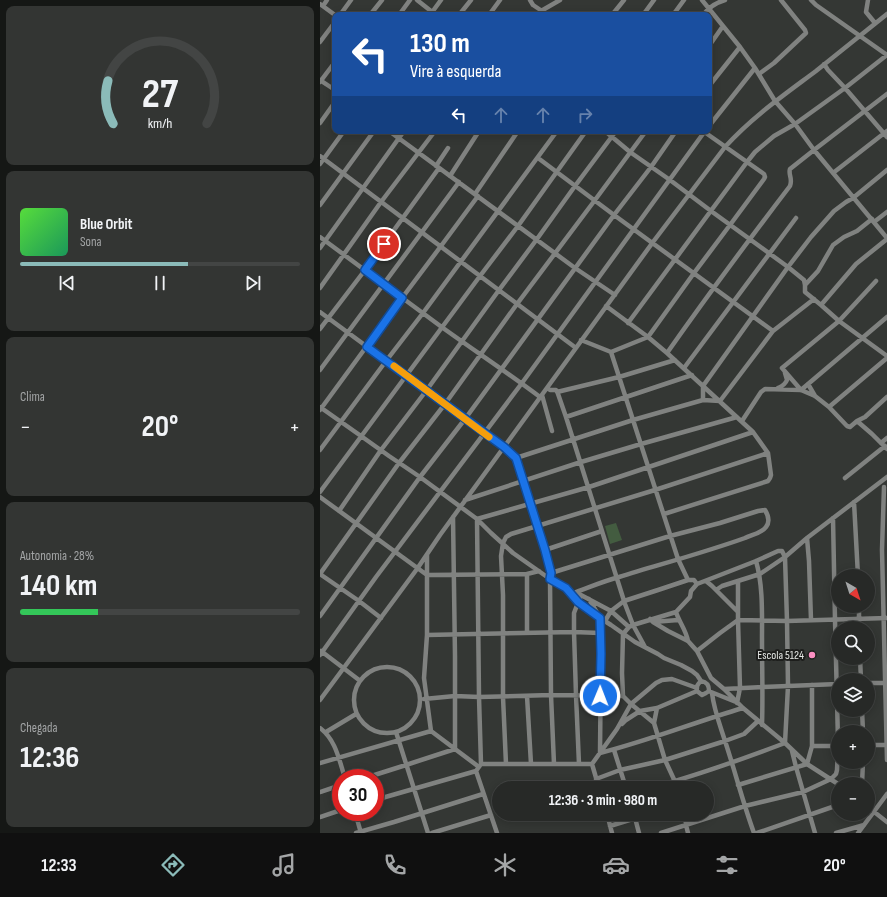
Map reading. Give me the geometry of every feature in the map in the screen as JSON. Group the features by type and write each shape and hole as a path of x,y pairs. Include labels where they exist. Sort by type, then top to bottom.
{"street":[{"path":"327,0 321,5 332,13"},
{"path":"342,12 351,0"},
{"path":"372,12 382,0"},
{"path":"401,12 410,0"},
{"path":"416,0 430,12"},
{"path":"433,12 441,0"},
{"path":"461,12 471,0"},
{"path":"491,12 500,0"},
{"path":"530,0 533,5 541,11 560,0"},
{"path":"614,12 624,0"},
{"path":"645,12 654,0"},
{"path":"675,12 684,0"},
{"path":"702,0 712,12"},
{"path":"705,12 714,4 725,0"},
{"path":"759,74 780,58 806,33 781,0"},
{"path":"628,323 746,162 755,152 774,136 795,124 845,88 887,55 811,0"},
{"path":"868,0 866,12 875,23"},
{"path":"712,12 724,26 755,68 775,101 887,238 856,264 821,304"},
{"path":"320,700 427,555 453,516 581,340 725,147 735,135 756,116 887,14"},
{"path":"320,42 332,26"},
{"path":"712,42 724,26"},
{"path":"712,82 740,47"},
{"path":"824,64 864,111 886,134 833,173"},
{"path":"332,66 320,81 332,88"},
{"path":"712,122 755,68"},
{"path":"667,353 749,239 790,186 792,180 790,169 887,94"},
{"path":"320,123 332,106"},
{"path":"320,164 322,158 342,134"},
{"path":"320,205 372,134"},
{"path":"393,134 575,268 615,295"},
{"path":"320,248 401,134"},
{"path":"320,288 381,202 433,134"},
{"path":"450,176 477,134"},
{"path":"516,134 441,246 320,409 341,421 399,463 420,476 477,520 513,553 550,579 611,610 631,626"},
{"path":"320,450 555,134"},
{"path":"320,492 518,226 584,134"},
{"path":"608,134 630,152 788,267 804,280 805,292 821,304 839,321 887,357 828,406"},
{"path":"339,511 381,450 614,134"},
{"path":"380,618 359,601 320,574 399,463 445,404 517,304 644,134"},
{"path":"320,616 420,476 465,419 674,134"},
{"path":"359,680 321,652 485,434 702,134"},
{"path":"581,340 611,352 648,337 764,179 764,174 708,134"},
{"path":"320,329 402,218 437,167 448,148"},
{"path":"322,158 576,348"},
{"path":"538,158 773,331"},
{"path":"703,400 703,386 811,237 834,211 853,198 887,170"},
{"path":"320,370 459,182"},
{"path":"805,285 818,271 834,245 844,237 858,231 887,212"},
{"path":"684,368 796,218"},
{"path":"320,237 462,342 541,396 552,431"},
{"path":"782,368 839,321 876,281"},
{"path":"720,401 773,331 814,299"},
{"path":"606,306 648,337 692,375 753,432 768,453 771,475 768,481 664,514"},
{"path":"320,312 504,447 516,458 551,573 550,695 554,764"},
{"path":"801,390 887,317"},
{"path":"611,352 670,536 678,559 688,580"},
{"path":"547,388 550,390 556,390 557,392 619,377 675,360"},
{"path":"742,421 763,390 768,388 778,388 786,384 787,376 782,368"},
{"path":"782,368 801,390"},
{"path":"566,416 692,375"},
{"path":"808,384 815,396"},
{"path":"768,388 801,390 815,396 828,406 847,426 850,426 865,417 887,397"},
{"path":"557,392 596,509 631,626 645,648"},
{"path":"516,458 633,420 703,400 720,401"},
{"path":"465,500 581,462 737,417"},
{"path":"858,421 884,446"},
{"path":"477,520 589,487 753,432"},
{"path":"845,478 884,446 887,438"},
{"path":"506,764 503,697 501,556 502,543 506,537 511,534 596,509 768,453"},
{"path":"887,477 883,487 882,550 885,618 887,760"},
{"path":"716,590 722,586 760,574 785,557 854,502 883,487"},
{"path":"320,497 427,575 501,575 527,574 539,571"},
{"path":"854,502 858,569"},
{"path":"551,573 670,536 720,523 761,510 765,510 768,517 768,525 760,532 730,543 617,577 578,594"},
{"path":"453,516 455,749"},
{"path":"833,518 837,673"},
{"path":"477,520 479,767 483,794 498,833"},
{"path":"545,550 602,531"},
{"path":"807,538 811,620"},
{"path":"654,723 623,696 623,634 631,626 652,621 676,612 690,597 691,591 697,584 780,550 785,557 787,621 788,686 785,744"},
{"path":"427,555 427,634 424,678 430,731 479,767"},
{"path":"756,561 760,574 762,621 762,725"},
{"path":"527,574 527,633"},
{"path":"605,621 611,610 624,601 688,580 694,580 697,584"},
{"path":"706,581 738,612"},
{"path":"737,703 740,688 738,582"},
{"path":"566,588 578,602 623,634 645,648 692,671 701,681 707,684 754,833"},
{"path":"578,594 578,602 574,613 574,632 579,764"},
{"path":"589,599 600,618 600,753"},
{"path":"676,612 678,620 686,634 688,641"},
{"path":"860,613 860,618"},
{"path":"698,651 720,632 738,620 787,621 885,618"},
{"path":"652,621 678,620"},
{"path":"652,621 688,641 698,651 711,678 737,703 807,764 831,779"},
{"path":"427,634 600,633"},
{"path":"386,666 397,668 406,672 414,680 418,689 420,700 419,708 411,723 396,732 386,734 376,732 366,727 356,714 353,700 354,690 359,680 376,668 386,666"},
{"path":"592,764 617,729 631,704 649,688 662,680 672,679 697,689 702,695 710,692 737,703"},
{"path":"617,729 626,720 640,711 657,708 697,689 698,684 701,681"},
{"path":"875,683 886,683"},
{"path":"724,689 763,686 831,684"},
{"path":"807,764 812,746 812,685"},
{"path":"420,700 426,698 455,696 623,696"},
{"path":"526,696 531,764"},
{"path":"657,708 654,723 675,781"},
{"path":"600,753 658,736 716,715 743,708"},
{"path":"326,732 356,714"},
{"path":"592,764 596,779 620,770 666,760 725,741 744,734 758,721"},
{"path":"320,728 326,732 332,741 342,769"},
{"path":"320,763 430,731"},
{"path":"396,732 428,833"},
{"path":"678,781 785,744"},
{"path":"875,745 887,745"},
{"path":"812,746 831,747"},
{"path":"384,772 455,749"},
{"path":"614,750 624,781"},
{"path":"792,751 815,833"},
{"path":"384,797 479,767 506,764 592,764"},
{"path":"738,785 807,764"},
{"path":"661,833 745,806 803,792 831,779"},
{"path":"320,792 332,788"},
{"path":"357,821 359,833 483,794"},
{"path":"875,811 887,794"},
{"path":"757,833 831,808"},
{"path":"320,817 332,813"},
{"path":"875,813 887,822"},
{"path":"432,833 491,815"},
{"path":"609,821 612,833"},
{"path":"610,826 622,821"},
{"path":"635,821 639,833"},
{"path":"686,821 688,833"},
{"path":"858,833 867,821"},
{"path":"836,833 864,825"}],"green space":[{"path":"616,523 622,540 610,544 605,526"}],"slow traffic":[{"path":"394,366 489,437"}],"place":[{"name":"Escola 5124","path":"812,655"}],"route":[{"path":"384,244 365,270 402,298 367,347 504,447 516,458 545,550 551,573 550,579 566,588 578,602 600,618 600,696"}]}
